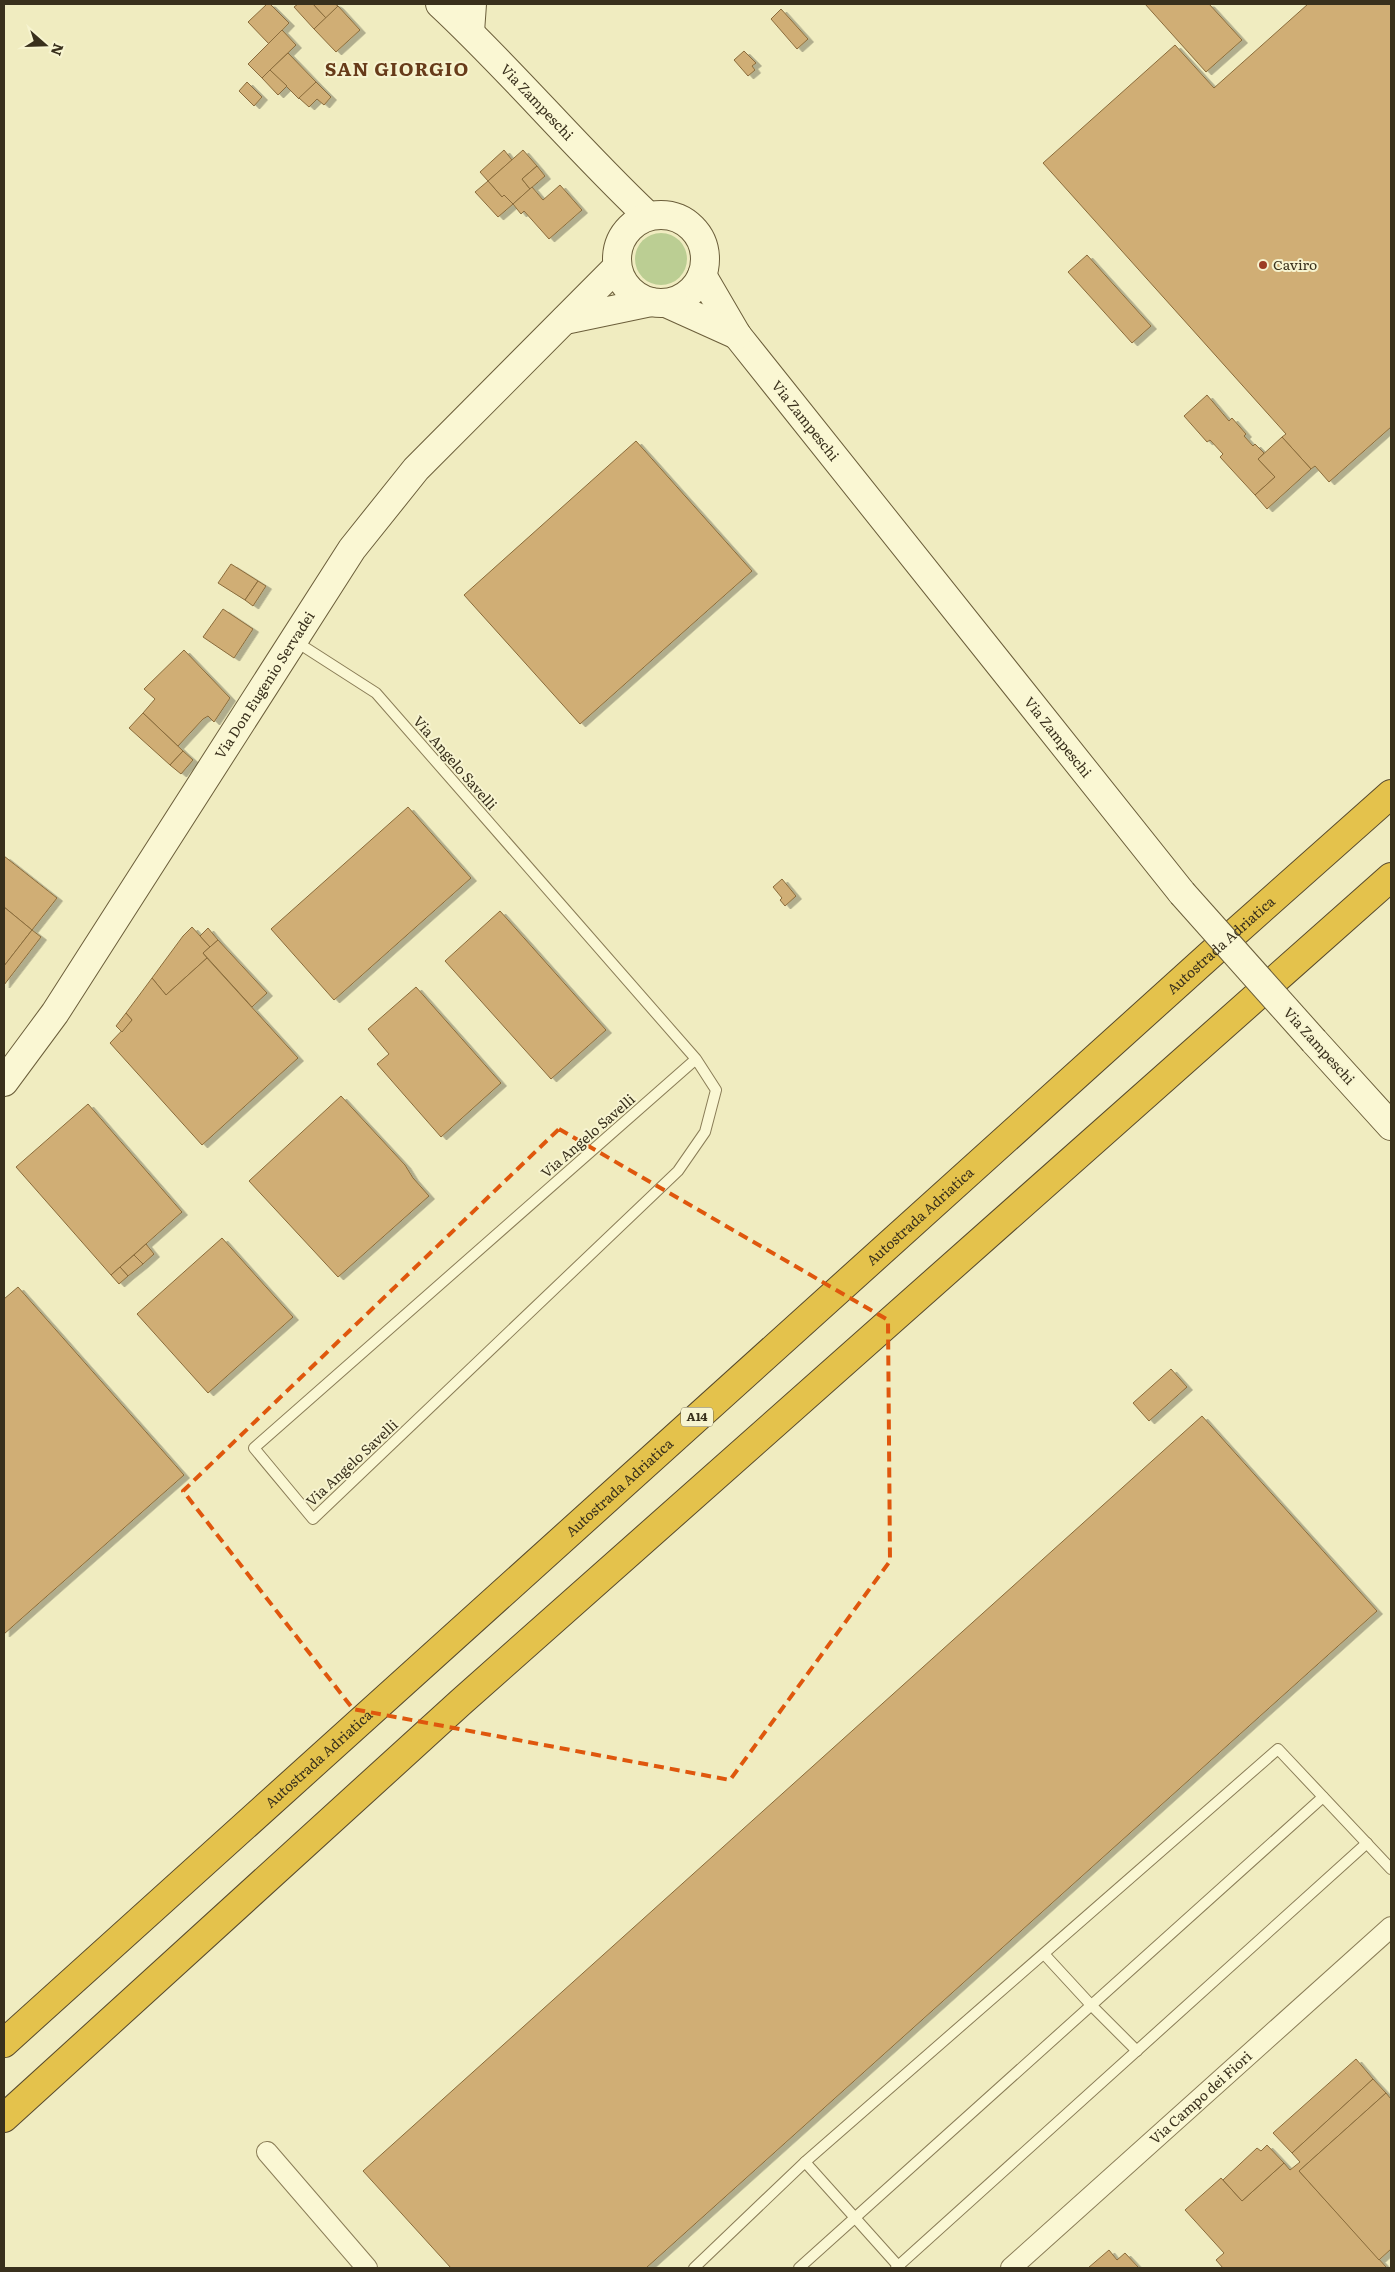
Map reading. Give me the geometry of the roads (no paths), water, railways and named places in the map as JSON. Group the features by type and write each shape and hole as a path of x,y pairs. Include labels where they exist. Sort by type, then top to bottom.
{"highway":[{"name":"Autostrada Adriatica","path":"4,2043 1188,974 1391,794"},
{"path":"4,2118 468,1695 1391,877"}],"street":[{"name":"Via Zampeschi","path":"440,4 470,32 602,173 648,216"},
{"path":"470,32 472,4"},
{"name":"Via Zampeschi","path":"602,173 622,236"},
{"path":"566,320 678,300 688,294 702,276 705,262 704,248 693,229 676,217 663,214 648,216 638,220 622,236 616,257 621,279 629,290 639,298 659,302"},
{"name":"Via Don Eugenio Servadei","path":"4,1082 55,1013 295,641 352,549 416,469 617,267"},
{"name":"Via Zampeschi","path":"702,276 737,335 1182,893 1391,1126"},
{"name":"Via Zampeschi","path":"659,302 737,335"},
{"name":"Via Campo dei Fiori","path":"1011,2268 1391,1927"},
{"path":"267,2152 367,2268"}],"lane":[{"name":"Via Angelo Savelli","path":"295,641 376,694 696,1059 716,1090 705,1132 678,1171 313,1519 254,1448 696,1059"},
{"path":"694,2268 805,2162 1278,1749 1391,1869"},
{"path":"799,2268 1323,1797"},
{"path":"805,2162 898,2268 1367,1843"},
{"path":"1044,1954 1137,2051"}],"place":[{"name":"Caviro","path":"1263,265"}],"district":[{"name":"SAN GIORGIO","path":"397,69"}]}
